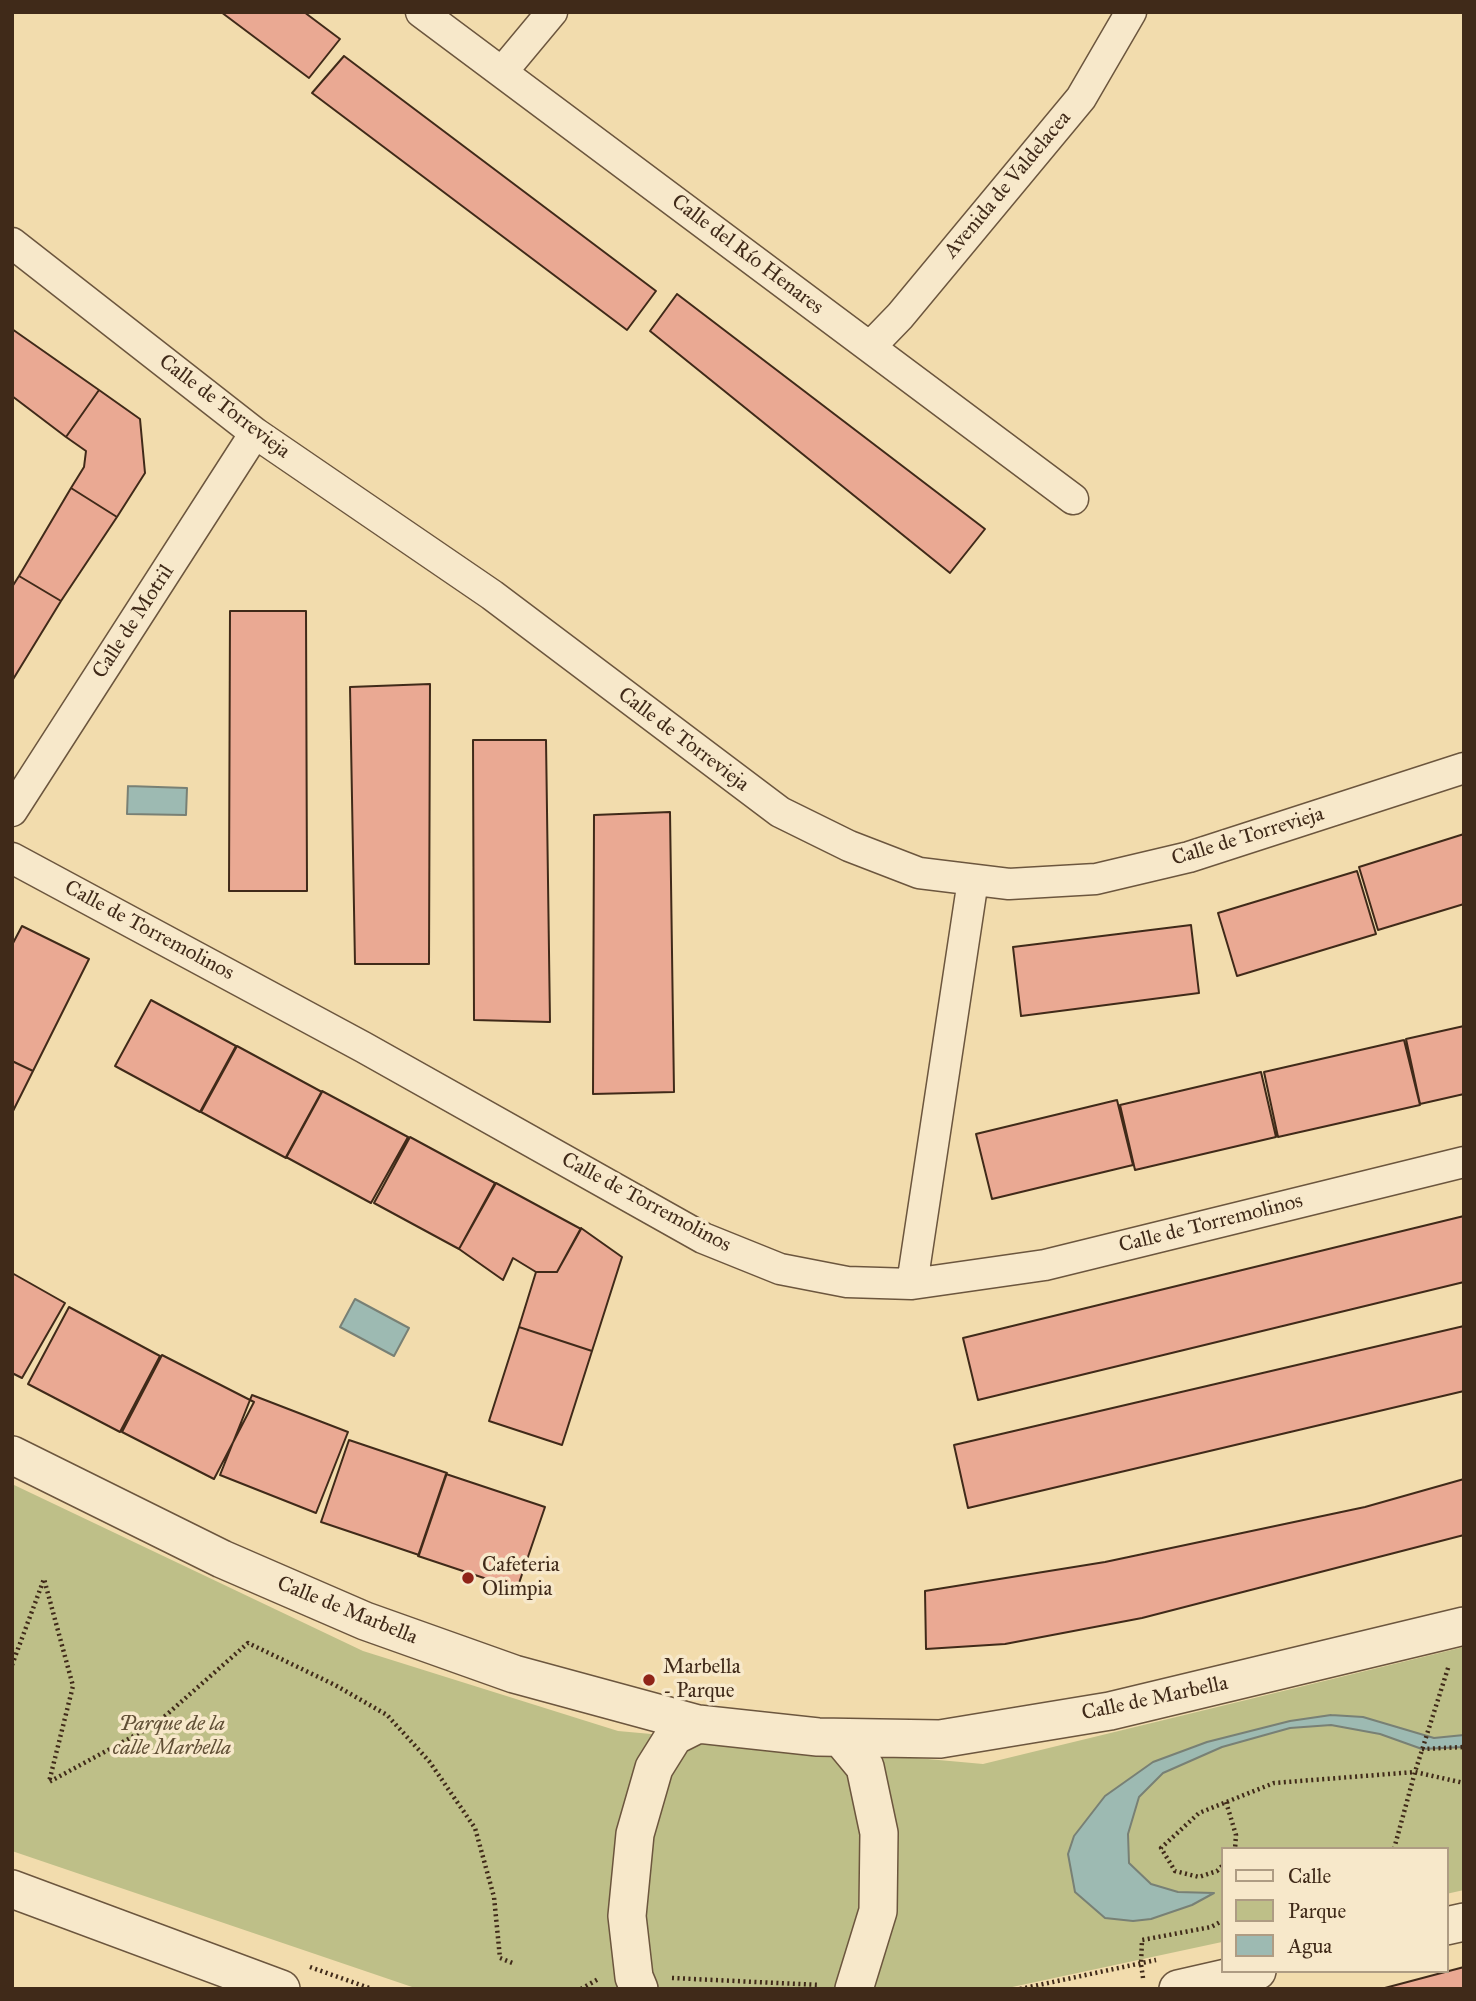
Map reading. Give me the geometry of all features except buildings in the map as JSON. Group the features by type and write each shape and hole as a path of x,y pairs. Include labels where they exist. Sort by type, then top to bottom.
{"street":[{"name":"Calle del Río Henares","path":"421,12 1073,499"},
{"path":"502,72 552,12"},
{"name":"Avenida de Valdelacea","path":"870,347 900,316 1081,98 1131,12"},
{"name":"Calle de Torrevieja","path":"12,243 255,432 492,595 780,812 849,846 919,873 1009,884 1096,879 1189,858 1464,768"},
{"name":"Calle de Motril","path":"12,811 255,432"},
{"name":"Calle de Torremolinos","path":"12,858 363,1047 703,1238 780,1269 847,1283 912,1284 1045,1265 1464,1162"},
{"path":"912,1284 973,880"},
{"name":"Calle de Marbella","path":"12,1455 222,1559 365,1621 514,1674 698,1724 818,1737 940,1739 1110,1711 1462,1627"},
{"path":"636,1983 627,1916 635,1834 654,1768 674,1736 698,1724"},
{"path":"841,1738 865,1767 879,1833 878,1911 854,1988"},
{"path":"12,1889 281,1989"},
{"path":"1173,1973 1220,1972"}],"path":[{"path":"12,1665 44,1579 73,1686 49,1782 156,1724 248,1643 335,1685 387,1715 429,1761 475,1828 494,1897 500,1958 515,1964"},
{"path":"1395,1847 1422,1749 1462,1627"},
{"path":"1422,1749 1464,1747"},
{"path":"1220,1868 1199,1877 1175,1871 1161,1848 1199,1813 1274,1783 1415,1772 1464,1783"},
{"path":"1226,1802 1236,1835 1235,1847"},
{"path":"1144,1989 1142,1940 1211,1927 1220,1922"},
{"path":"1020,1989 1141,1964 1173,1973"},
{"path":"581,1989 603,1977 636,1983 854,1988"}],"green space":[{"name":"Parque de la calle Marbella","path":"12,1484 363,1651 618,1731 983,1764 1464,1647 1464,1890 1448,1894 1448,1847 1220,1847 1220,1942 1003,1989 418,1989 12,1851"}],"water":[{"path":"128,786 187,788 186,815 127,814"},
{"path":"355,1299 409,1328 394,1356 340,1327"},
{"path":"1331,1715 1363,1717 1434,1738 1464,1735 1464,1747 1422,1749 1380,1734 1331,1725 1290,1728 1222,1747 1163,1773 1139,1797 1128,1834 1129,1863 1151,1884 1178,1892 1214,1893 1192,1905 1151,1919 1133,1921 1105,1918 1075,1892 1068,1854 1074,1836 1105,1796 1153,1762 1207,1742 1290,1721"}],"place":[{"name":"Cafeteria Olimpia","path":"468,1578"},
{"name":"Marbella - Parque","path":"649,1680"}]}
